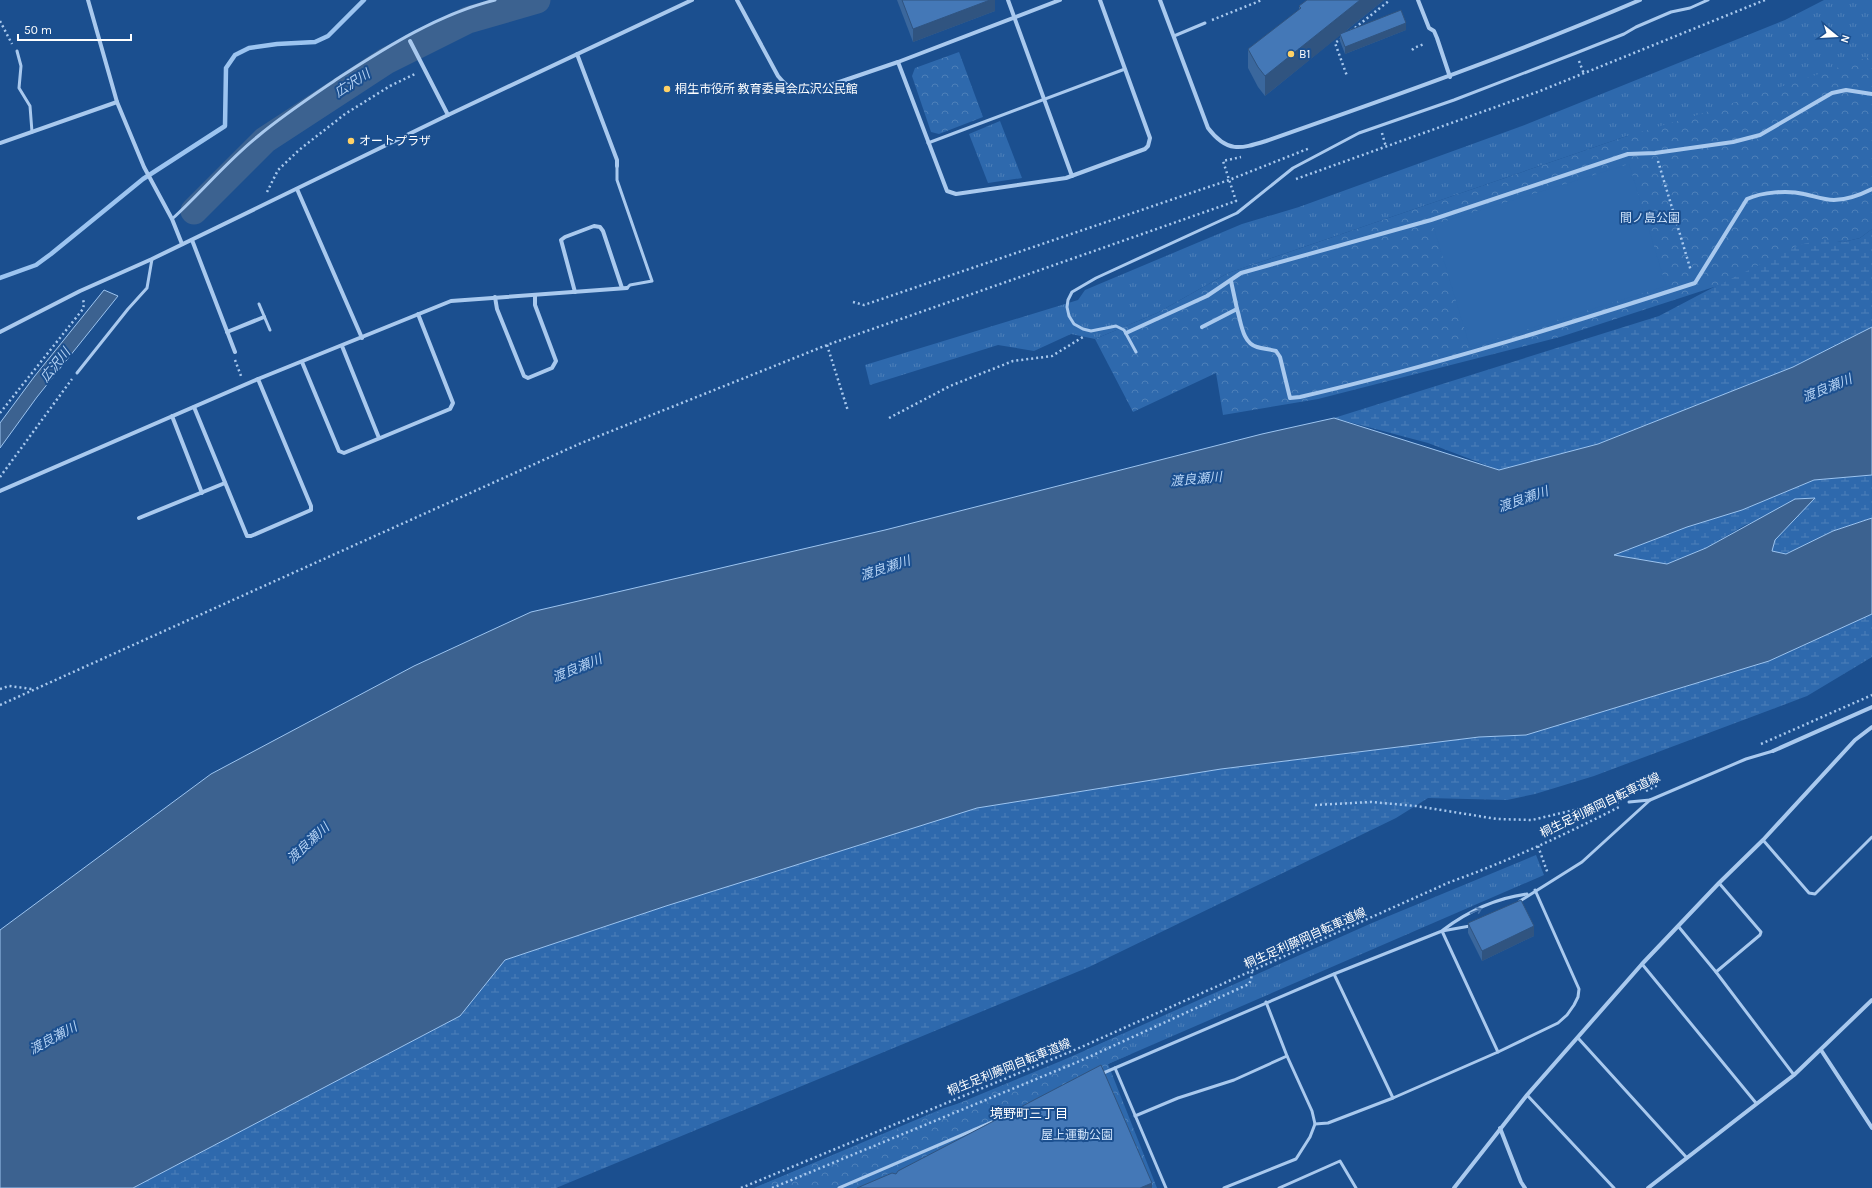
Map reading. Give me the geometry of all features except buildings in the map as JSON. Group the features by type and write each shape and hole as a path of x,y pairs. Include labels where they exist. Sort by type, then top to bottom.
{"street":[{"path":"88,0 117,102 144,167 172,220 182,244"},
{"path":"0,332 80,290 152,259 448,115 692,0"},
{"path":"737,0 778,76 785,86 794,90 810,92 898,62 1060,0"},
{"path":"1008,0 1072,176"},
{"path":"898,62 945,186 952,194 1052,181 1072,176 1148,146 1150,138 1100,0"},
{"path":"1160,0 1208,128 1216,138 1235,148 1244,148 1266,141 1450,77 1568,31 1640,0"},
{"path":"1418,0 1429,28 1434,31 1437,38 1450,77"},
{"path":"409,39 448,115"},
{"path":"577,54 598,108 617,166"},
{"path":"1126,333 1207,296 1241,273 1431,220 1628,154 1655,153 1733,142 1760,135 1832,94 1846,90 1872,94"},
{"path":"0,143 117,102"},
{"path":"297,188 362,338"},
{"path":"1231,281 1245,337 1250,344 1257,348 1276,351 1280,356 1290,398 1300,397 1370,381 1599,314 1695,282 1747,199 1754,196 1791,192 1833,200 1852,197 1872,189"},
{"path":"575,292 561,240 594,226 600,227 603,231 622,288"},
{"path":"192,240 235,352"},
{"path":"0,491 258,379 450,301 627,288"},
{"path":"495,297 497,309 524,376 528,378 552,368 556,361 536,305 535,295"},
{"path":"1202,328 1237,309"},
{"path":"302,362 339,451 344,453 450,409 453,403 418,314"},
{"path":"227,332 264,317"},
{"path":"342,346 379,438"},
{"path":"194,407 248,536 311,510 312,508 258,379"},
{"path":"172,416 202,493"},
{"path":"139,518 225,483"},
{"path":"1772,751 1872,706"},
{"path":"1454,1188 1500,1128 1642,964 1719,882 1763,840 1855,740 1872,727"},
{"path":"1648,1188 1794,1075 1872,1000"},
{"path":"1821,1050 1872,1128"},
{"path":"1500,1128 1521,1182 1525,1188"}],"lane":[{"path":"172,220 256,137 310,96 374,55 409,39 468,8 494,0"},
{"path":"1136,352 1124,330 1116,326 1091,331 1074,324 1069,316 1067,307 1068,300 1072,292 1096,278 1237,213 1293,168 1359,133 1576,53 1624,34 1636,27 1671,12 1690,8 1708,0"},
{"path":"1174,36 1205,23"},
{"path":"17,51 21,66 19,88 30,106 32,132"},
{"path":"928,142 1125,69"},
{"path":"617,166 617,180 652,281 630,285 627,288"},
{"path":"77,373 128,308 147,288 152,259"},
{"path":"259,304 270,330"},
{"path":"1629,802 1650,800 1746,759 1772,751"},
{"path":"1518,903 1529,894 1582,862 1650,800"},
{"path":"1763,840 1809,893 1815,894 1872,837"},
{"path":"1716,972 1760,935 1761,932 1719,882"},
{"path":"1315,1124 1328,1123 1393,1098 1498,1052 1558,1023 1567,1015 1578,997 1579,989 1536,890"},
{"path":"1442,931 1461,917 1510,896 1529,894"},
{"path":"1094,1077 1334,974 1442,931 1466,927 1477,923"},
{"path":"1678,926 1716,972 1794,1075"},
{"path":"1442,931 1498,1052"},
{"path":"1642,964 1756,1103"},
{"path":"1334,974 1393,1098"},
{"path":"1224,1188 1296,1159 1305,1147 1315,1124 1312,1111 1287,1056 1266,1002"},
{"path":"1578,1038 1687,1158"},
{"path":"1135,1116 1178,1098 1234,1080 1287,1056"},
{"path":"1115,1068 1166,1188"},
{"path":"1528,1095 1614,1188"},
{"path":"839,1188 994,1121"},
{"path":"1279,1188 1340,1161 1356,1188"},
{"path":"888,1168 890,1174"}],"path":[{"path":"1205,23 1262,0"},
{"path":"1347,76 1335,43 1390,0"},
{"path":"1754,0 1755,4"},
{"path":"1296,179 1584,74 1765,0"},
{"path":"0,21 17,51"},
{"path":"1412,50 1424,44"},
{"path":"1578,58 1584,74"},
{"path":"261,206 278,170 299,150 345,114 390,86 425,70"},
{"path":"1385,140 1386,147"},
{"path":"853,302 864,305 1230,180 1315,145"},
{"path":"1655,153 1695,282"},
{"path":"0,705 579,444 827,345 1236,201 1223,161"},
{"path":"0,413 83,309 84,304 80,290"},
{"path":"889,418 950,386 1013,361 1052,356 1091,331"},
{"path":"827,345 848,411"},
{"path":"235,352 234,356 241,377"},
{"path":"0,477 55,400 77,373"},
{"path":"0,688 9,686 33,689"},
{"path":"1760,744 1872,694"},
{"name":"桐生足利藤岡自転車道線","path":"742,1188 1077,1049 1252,972 1450,882 1485,869 1538,846 1629,802 1649,789 1664,783"},
{"path":"1315,805 1371,802 1416,806 1497,819 1532,820 1591,806 1629,802"},
{"path":"1538,846 1549,874"},
{"path":"772,1188 1080,1061 1249,984 1252,980 1252,972"}],"green space":[{"path":"1824,0 1872,0 1872,229 1714,287 1627,136 1228,273 1157,313 1095,339 1071,334 1034,351 998,345 870,385 865,365 1078,300 1085,290 1242,224 1299,207 1522,126 1785,20"},
{"path":"959,52 983,117 939,134 931,132 912,76 915,68"},
{"name":"間ノ島公園","path":"1872,56 1872,229 1860,238 1843,242 1822,239 1799,245 1714,287 1560,337 1318,399 1223,415 1216,373 1133,412 1095,339 1157,313 1228,273 1627,136 1694,116"},
{"path":"1000,121 1022,178 988,183 969,134"},
{"path":"1629,164 1666,286 1470,347 1433,225"},
{"path":"1872,229 1872,327 1793,367 1598,444 1499,470 1428,443 1334,418 1659,316 1799,245 1822,239 1843,242 1860,238"},
{"path":"1872,475 1872,518 1833,531 1786,554 1772,551 1775,540 1814,498 1745,525 1706,548 1667,564 1613,555 1687,527 1742,510 1814,480"},
{"path":"1872,614 1872,657 1807,696 1594,776 1535,794 1507,800 1428,798 1396,818 1089,967 556,1188 133,1188 460,1016 505,960 666,906 977,808 1221,769 1479,737 1526,735 1769,661"},
{"path":"1536,855 1544,875 1108,1064 754,1188 944,1108 1065,1071 1086,1050 1372,923"},
{"name":"屋上運動公園","path":"1123,1034 1131,1054 1108,1064 1157,1188 754,1188 1061,1061"}],"water":[{"path":"104,290 118,296 37,397 0,448 0,423 34,377"},
{"name":"渡良瀬川","path":"1872,327 1872,475 1814,480 1742,510 1687,527 1614,555 1667,564 1706,548 1795,499 1815,498 1775,540 1772,551 1786,554 1833,531 1872,518 1872,614 1769,661 1526,735 1479,737 1221,769 977,808 666,906 505,960 460,1016 133,1188 0,1188 0,930 211,774 414,666 531,612 885,530 1262,434 1334,418 1499,470 1598,444 1793,367"}],"waterway":[{"path":"0,278 36,265 143,179 225,126 226,68 235,55 249,48 277,44 315,42 328,36 364,0"},
{"name":"広沢川","path":"194,211 265,140 386,61 468,20 537,0"}],"place":[{"name":"B1","path":"1291,54"},
{"name":"桐生市役所 教育委員会広沢公民館","path":"667,89"},
{"name":"オートプラザ","path":"351,141"}],"district":[{"name":"境野町三丁目","path":"1029,1113"}]}
